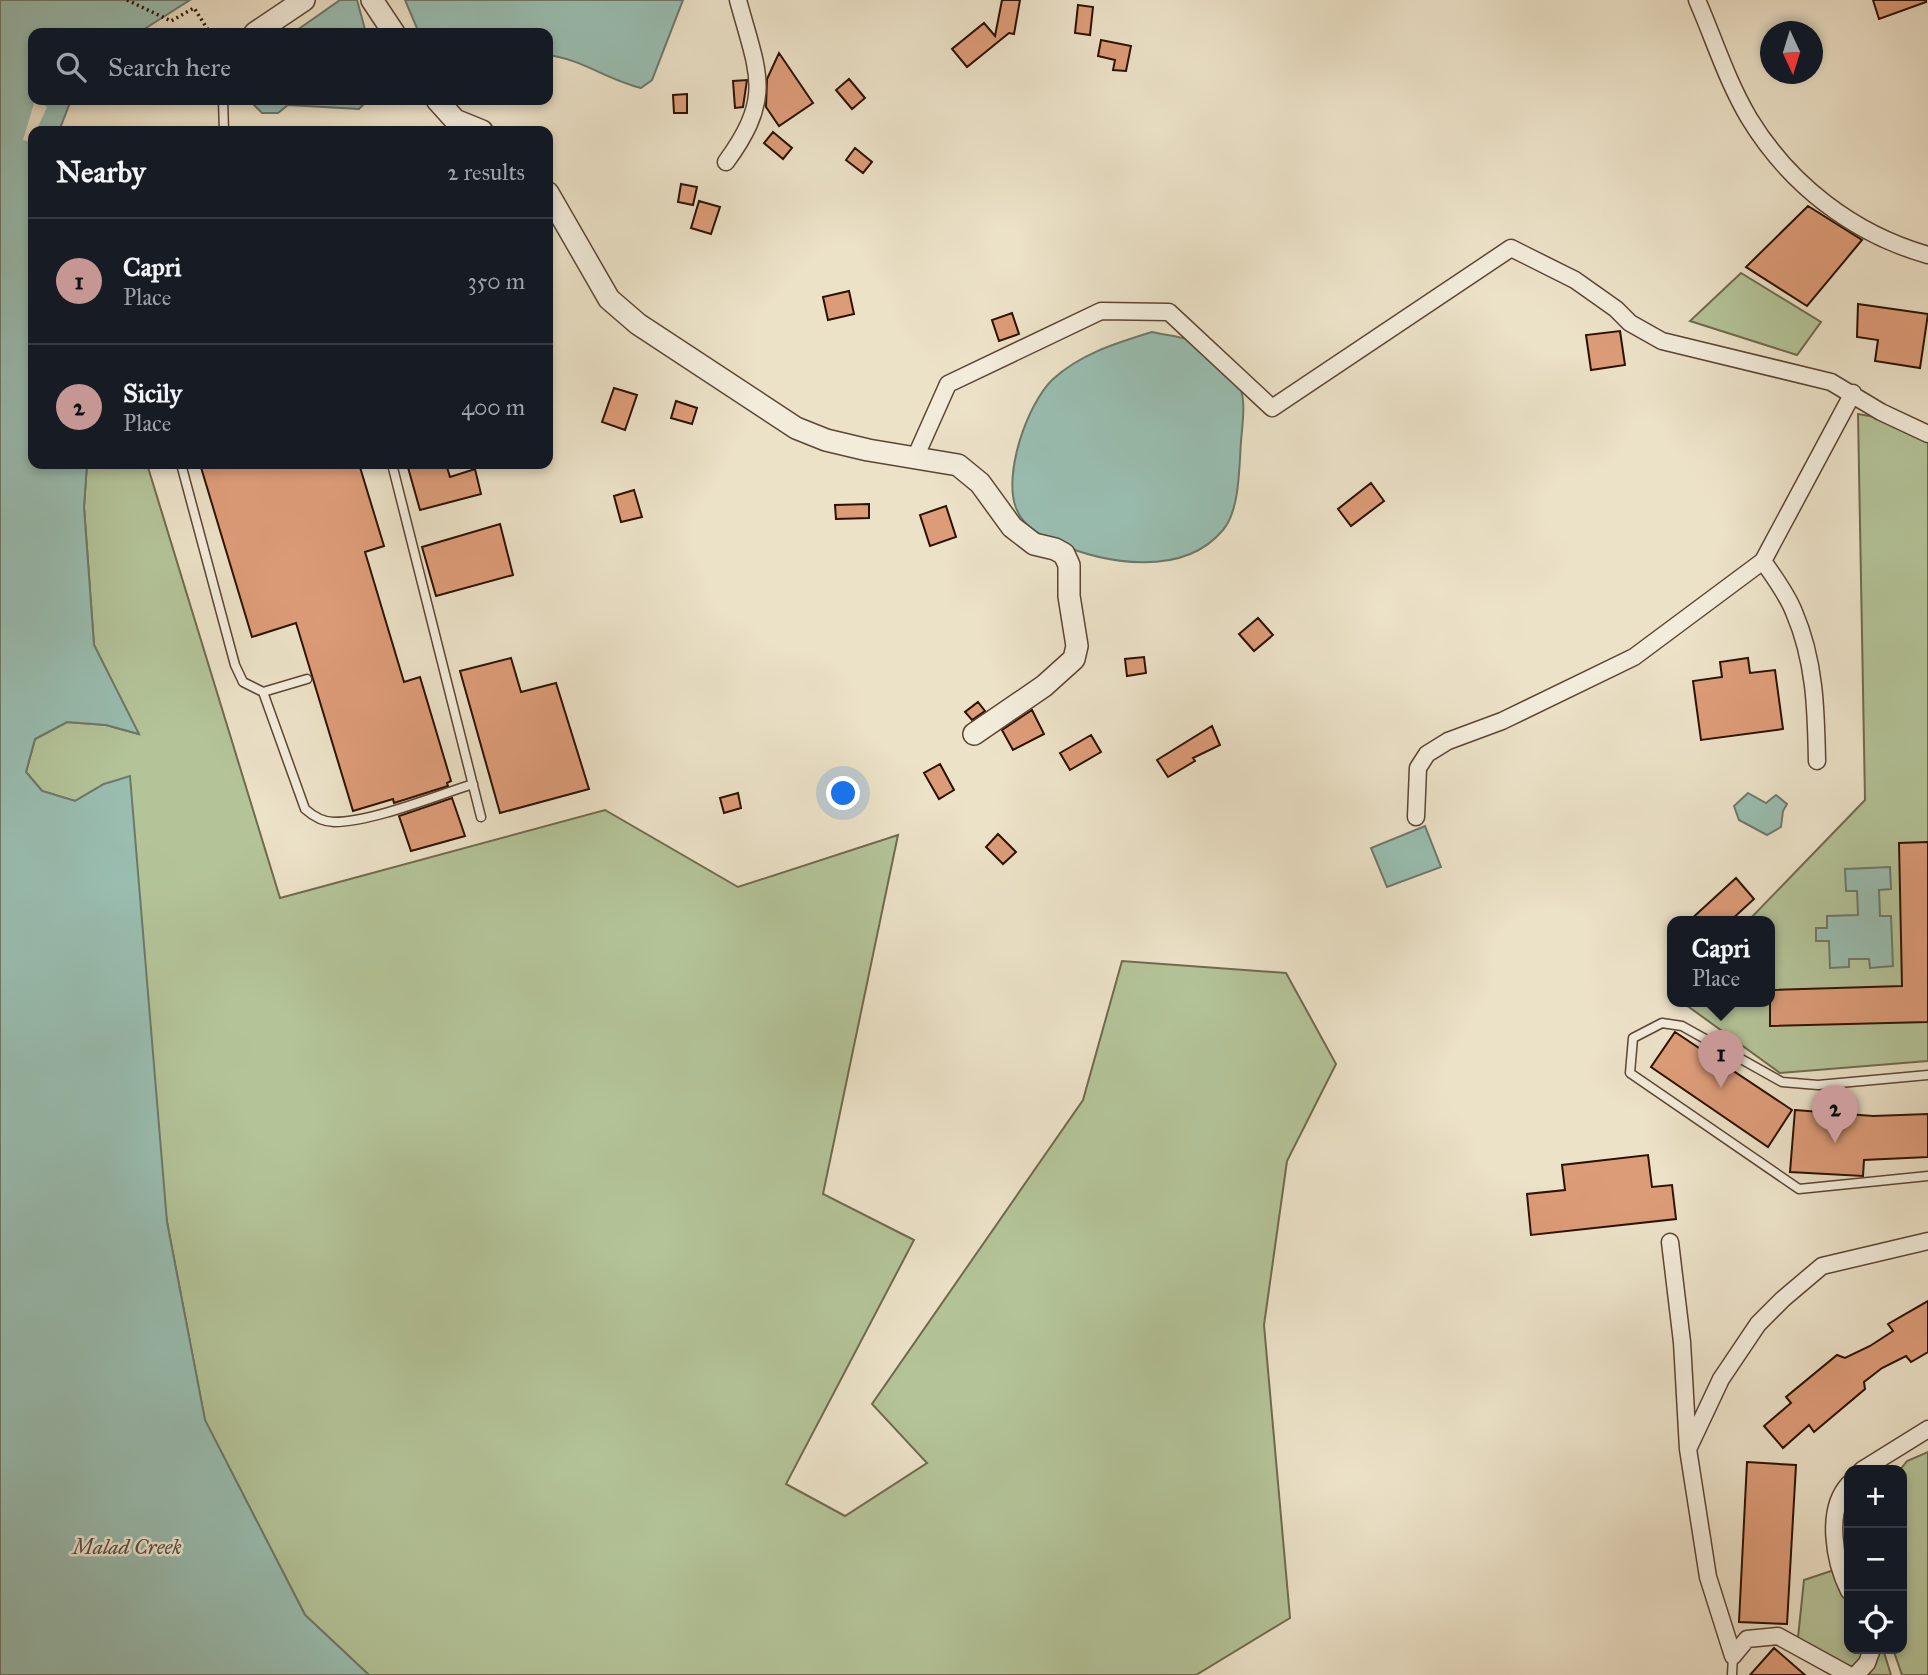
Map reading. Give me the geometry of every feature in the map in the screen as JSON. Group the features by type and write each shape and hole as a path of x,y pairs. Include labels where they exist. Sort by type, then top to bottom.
{"street":[{"path":"262,28 304,0"},
{"path":"372,0 391,28"},
{"path":"726,162 747,133 757,108 759,91 755,63 738,0"},
{"path":"1697,0 1749,118 1808,191 1869,231 1928,255"},
{"path":"442,105 455,120 470,126"},
{"path":"553,202 597,282 609,299 638,324 796,428 826,440 958,466 971,473 1012,527 1034,544 1064,554 1069,565 1069,596 1077,646 1074,659 1044,686 974,734"},
{"path":"915,458 948,384 1101,312 1169,312 1272,408 1511,248 1575,280 1616,309 1630,323 1662,341 1803,373 1853,393 1881,412 1928,434"},
{"path":"1416,817 1418,768 1427,754 1448,741 1502,720 1634,657 1763,561 1853,393"},
{"path":"1763,561 1794,610 1809,654 1816,694 1817,761"},
{"path":"1688,1449 1721,1379 1758,1324 1783,1298 1822,1266 1928,1241"},
{"path":"1670,1242 1682,1342 1688,1449 1708,1577 1733,1656"},
{"path":"1869,1465 1928,1429"},
{"path":"1844,1490 1834,1521 1838,1556 1844,1575"},
{"path":"1733,1656 1747,1639 1778,1636 1849,1675"},
{"path":"1856,1675 1867,1663 1870,1654"}],"lane":[{"path":"223,105 224,126"},
{"path":"182,469 235,665 243,681 263,692 305,810 315,818 334,822 369,816 473,784"},
{"path":"393,469 481,817"},
{"path":"263,692 307,678"},
{"path":"1928,1076 1818,1085 1782,1082 1682,1026 1662,1023 1633,1038 1630,1073 1799,1189 1928,1177"},
{"path":"1732,1675 1733,1656"}],"path":[{"path":"127,0 171,21 194,8 207,28"}],"green space":[{"path":"1741,273 1821,322 1797,355 1690,321"},
{"path":"1858,414 1928,426 1928,1061 1780,1073 1689,1007 1775,1007 1775,916 1753,916 1865,800"},
{"path":"87,469 149,469 280,898 605,810 738,887 898,835 823,1194 914,1240 786,1484 845,1516 927,1463 872,1404 1083,1100 1122,961 1286,973 1336,1064 1287,1161 1264,1325 1290,1618 1196,1675 369,1675 305,1615 205,1421 167,1222 104,784 75,801 42,791 26,772 35,739 67,722 106,725 138,734 94,645 84,507"},
{"path":"1928,1452 1928,1675 1902,1675 1895,1654 1907,1654 1907,1465 1904,1465"},
{"path":"1844,1567 1844,1654 1885,1654 1891,1675 1838,1672 1817,1663 1797,1647 1804,1580"}],"water":[{"name":"Malad Creek","path":"0,0 190,0 146,28 28,28 28,105 69,105 61,126 28,126 28,469 87,469 84,507 94,645 139,734 106,725 67,722 35,739 26,772 42,791 75,801 104,784 130,776 167,1222 205,1420 305,1615 369,1675 0,1675"},
{"path":"340,0 357,0 365,28 300,28"},
{"path":"405,0 683,0 652,80 641,88 553,56 553,28 417,28"},
{"path":"254,105 288,105 278,113 262,113"},
{"path":"288,105 363,105 359,109"},
{"path":"1152,332 1198,344 1222,364 1240,386 1243,410 1236,500 1229,522 1223,530 1206,545 1187,555 1165,561 1119,561 1075,550 1055,542 1027,525 1016,508 1013,494 1015,459 1026,423 1052,380 1074,363 1099,350"},
{"path":"1748,793 1766,803 1776,795 1787,804 1783,811 1781,827 1767,835 1739,820 1734,806"},
{"path":"1425,826 1441,867 1387,887 1371,848"},
{"path":"1890,867 1891,889 1879,890 1880,916 1891,916 1893,966 1870,968 1869,959 1849,959 1849,967 1830,968 1829,941 1816,941 1816,928 1827,928 1827,916 1858,915 1857,891 1846,891 1845,869"}],"pier":[{"path":"34,105 47,107 38,126 28,126 28,141 23,140"}],"building":[{"path":"1002,0 1020,0 1014,34 1009,33 967,67 952,49 984,23 995,36"},
{"path":"1873,0 1926,0 1926,2 1879,19"},
{"path":"1078,5 1093,7 1090,35 1075,33"},
{"path":"1101,40 1131,46 1126,71 1113,70 1115,60 1098,56"},
{"path":"779,53 813,103 779,126 766,107 767,79"},
{"path":"849,79 865,98 852,109 836,90"},
{"path":"747,80 743,107 735,108 733,81"},
{"path":"687,94 687,113 674,113 673,95"},
{"path":"773,132 792,148 783,159 764,143"},
{"path":"855,148 872,162 863,173 846,160"},
{"path":"681,184 697,187 693,205 678,202"},
{"path":"699,201 720,207 711,234 691,228"},
{"path":"1808,206 1862,240 1807,306 1746,267"},
{"path":"849,291 854,314 828,320 823,297"},
{"path":"1858,304 1928,314 1920,368 1875,361 1878,340 1857,337"},
{"path":"1012,313 1019,334 999,341 992,320"},
{"path":"1620,331 1625,365 1591,370 1586,335"},
{"path":"614,388 637,395 625,430 602,422"},
{"path":"676,401 697,408 692,424 671,418"},
{"path":"202,469 361,469 384,546 365,552 404,682 420,677 451,781 447,783 448,786 394,803 393,799 353,811 296,623 252,637"},
{"path":"408,469 448,469 450,477 475,469 481,494 420,510"},
{"path":"1371,483 1384,501 1351,526 1338,509"},
{"path":"634,490 642,517 621,522 614,496"},
{"path":"869,504 869,518 836,519 835,505"},
{"path":"946,506 956,537 930,546 920,515"},
{"path":"500,524 513,575 436,596 422,547"},
{"path":"1258,618 1273,635 1254,651 1239,634"},
{"path":"1144,657 1146,673 1127,676 1125,659"},
{"path":"511,658 521,692 556,683 589,789 500,813 460,671"},
{"path":"1748,658 1750,673 1775,670 1783,729 1701,740 1693,681 1722,677 1720,662"},
{"path":"978,702 985,711 972,720 965,712"},
{"path":"1032,710 1044,734 1013,750 1002,730"},
{"path":"1212,726 1220,745 1193,758 1195,761 1168,777 1157,760"},
{"path":"1091,735 1101,752 1070,770 1060,753"},
{"path":"940,764 954,790 939,799 924,773"},
{"path":"738,793 741,808 724,813 720,798"},
{"path":"452,798 465,836 411,851 399,816"},
{"path":"998,834 1016,852 1003,864 986,847"},
{"path":"1928,842 1928,1022 1770,1026 1770,1007 1775,1007 1775,990 1902,986 1899,843"},
{"path":"1736,878 1754,899 1736,916 1695,916"},
{"path":"1675,1032 1792,1110 1768,1147 1651,1067"},
{"path":"1795,1110 1873,1116 1928,1114 1928,1157 1864,1160 1863,1176 1790,1172"},
{"path":"1648,1155 1652,1187 1672,1185 1676,1219 1531,1235 1527,1194 1565,1190 1562,1165"},
{"path":"1928,1301 1928,1352 1911,1362 1906,1356 1882,1368 1864,1382 1865,1389 1814,1432 1809,1425 1783,1448 1764,1426 1791,1403 1786,1397 1837,1355 1845,1358 1870,1346 1893,1331 1888,1324"},
{"path":"1747,1462 1796,1465 1787,1624 1739,1622"},
{"path":"1774,1648 1805,1675 1750,1675"}],"place":[{"name":"Capri","path":"1721,1088"},
{"name":"Sicily","path":"1835,1143"}]}
